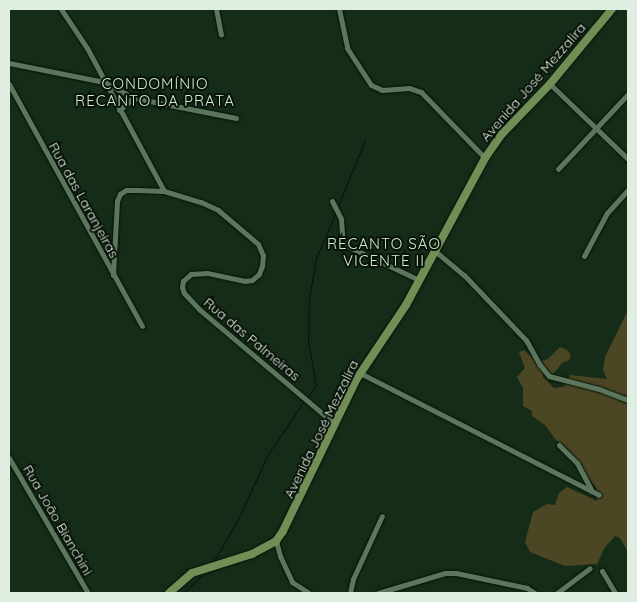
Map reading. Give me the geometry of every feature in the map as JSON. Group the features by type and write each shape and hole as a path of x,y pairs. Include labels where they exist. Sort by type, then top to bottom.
{"main road":[{"name":"Avenida José Mezzalira","path":"276,542 293,514 360,374 419,280 485,158 502,134 550,84 612,9"},
{"path":"169,593 192,573 232,561 276,542"}],"street":[{"path":"61,9 87,48 164,192"},
{"path":"216,9 221,35"},
{"path":"338,9 347,48 371,85 382,90 409,88 421,92 485,158"},
{"path":"9,63 104,82 134,98 236,118"},
{"name":"Rua das Laranjeiras","path":"9,84 142,326"},
{"path":"550,84 628,159"},
{"path":"558,169 628,94"},
{"path":"119,110 134,98"},
{"path":"113,275 120,194 126,190 164,192"},
{"path":"584,256 607,213 628,190"},
{"name":"Rua das Palmeiras","path":"164,192 202,202 218,210 258,244 263,255 262,266 259,274 252,280 245,281 199,272 186,277 182,287 189,299 200,310 335,424"},
{"path":"332,201 340,219 342,235 346,244 419,280"},
{"path":"435,251 464,275 526,340 549,376 599,389 628,400"},
{"path":"360,374 599,495"},
{"path":"559,445 577,463 592,491"},
{"name":"Rua João Bianchini","path":"9,458 88,593"},
{"path":"350,593 352,579 382,516"},
{"path":"276,542 292,582 309,593"},
{"path":"557,593 590,568"},
{"path":"602,570 615,593"},
{"path":"378,593 445,573 456,573 527,588 535,593"}],"shaded area":[{"path":"628,310 628,552 620,538 615,536 605,547 597,564 565,566 530,552 525,542 533,512 547,504 555,505 559,493 567,487 597,501 596,488 567,448 556,440 545,425 532,416 532,411 523,406 523,388 517,377 525,368 519,352 524,350 531,357 542,361 548,359 560,347 567,350 571,355 569,360 562,363 553,374 543,373 543,377 554,388 564,387 570,375 607,379 603,370 605,357"}],"waterway":[{"path":"338,206 365,140"},
{"path":"307,398 316,385 308,342 309,299 316,258 336,212"},
{"path":"214,561 238,519 268,454 304,401"},
{"path":"183,593 202,575"}],"district":[{"name":"CONDOMÍNIO RECANTO DA PRATA","path":"155,92"},
{"name":"RECANTO SÃO VICENTE II","path":"384,252"}]}
